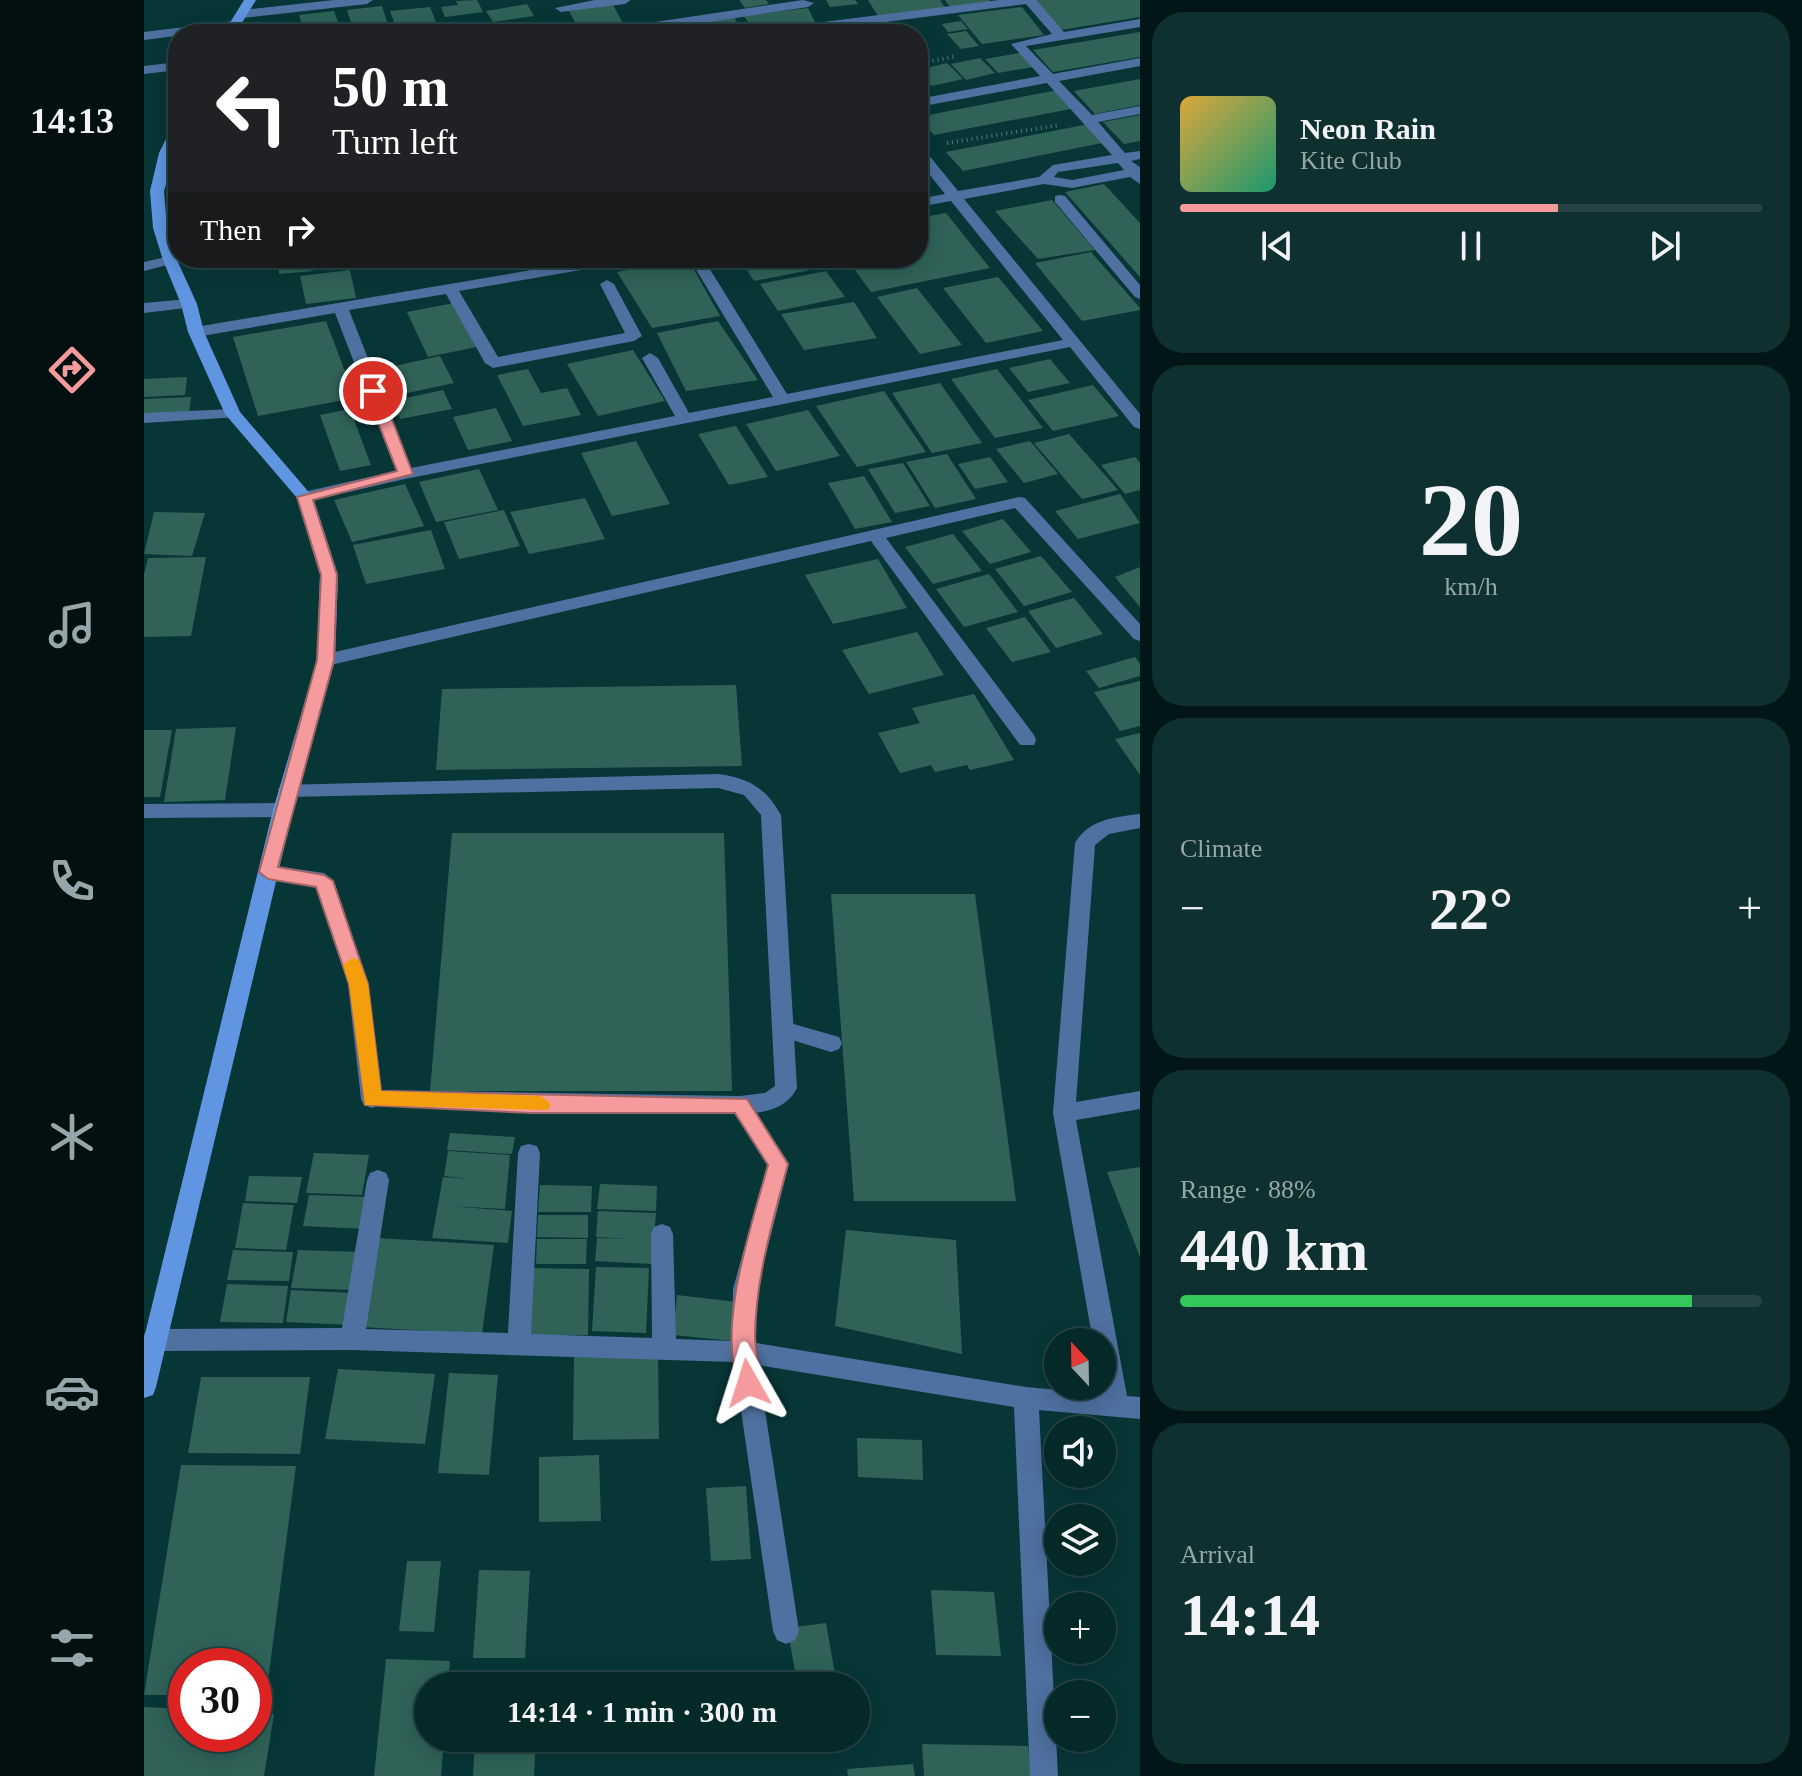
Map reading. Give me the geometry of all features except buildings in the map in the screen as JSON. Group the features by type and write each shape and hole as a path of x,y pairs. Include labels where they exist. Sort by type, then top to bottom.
{"street":[{"path":"236,24 250,0"},
{"path":"243,14 367,0"},
{"path":"570,24 559,4 625,0"},
{"path":"867,24 1029,0 1061,36"},
{"path":"682,24 808,1 822,24"},
{"path":"1138,175 1017,44 1140,23"},
{"path":"144,36 168,34"},
{"path":"928,101 1140,62"},
{"path":"144,70 168,67"},
{"path":"1089,120 1140,110"},
{"path":"1044,180 1053,169 1140,155"},
{"path":"168,163 157,191 168,225"},
{"path":"928,163 1140,424"},
{"path":"928,201 1044,180 1072,184 1138,175"},
{"path":"1060,199 1140,294"},
{"path":"144,267 168,261"},
{"path":"144,1387 286,800 326,660 329,575 305,497 233,414 196,332 189,304 173,268"},
{"path":"544,268 546,273"},
{"path":"196,332 573,268"},
{"path":"702,268 783,400"},
{"path":"451,290 493,363 634,336 607,284"},
{"path":"144,308 189,304"},
{"path":"341,308 405,474"},
{"path":"305,497 405,474 1074,342"},
{"path":"650,358 685,420"},
{"path":"144,418 233,414"},
{"path":"326,660 1019,502 1140,635"},
{"path":"874,534 1027,740"},
{"path":"144,811 286,800 703,781 742,784 761,794 771,815 786,1088 781,1096 770,1101 740,1105 531,1104 372,1099 358,984 324,881 268,872"},
{"path":"153,1340 352,1339 744,1352 1026,1398 1128,1408 1064,1113 1085,843 1092,832 1105,826 1140,821"},
{"path":"783,1029 831,1043"},
{"path":"1064,1113 1140,1100"},
{"path":"740,1105 778,1164 745,1289 744,1352 786,1631"},
{"path":"519,1344 529,1153"},
{"path":"352,1339 378,1180"},
{"path":"662,1234 664,1347"},
{"path":"1026,1398 1044,1776"}],"path":[{"path":"928,62 956,56"},
{"path":"934,145 1089,120"}],"slow traffic":[{"path":"352,965 358,984 372,1099 541,1104"}],"route":[{"path":"373,391 405,474 305,497 329,575 326,660 268,872 324,881 358,984 372,1099 531,1104 740,1105 778,1164 745,1289 744,1352 748,1383"}]}
